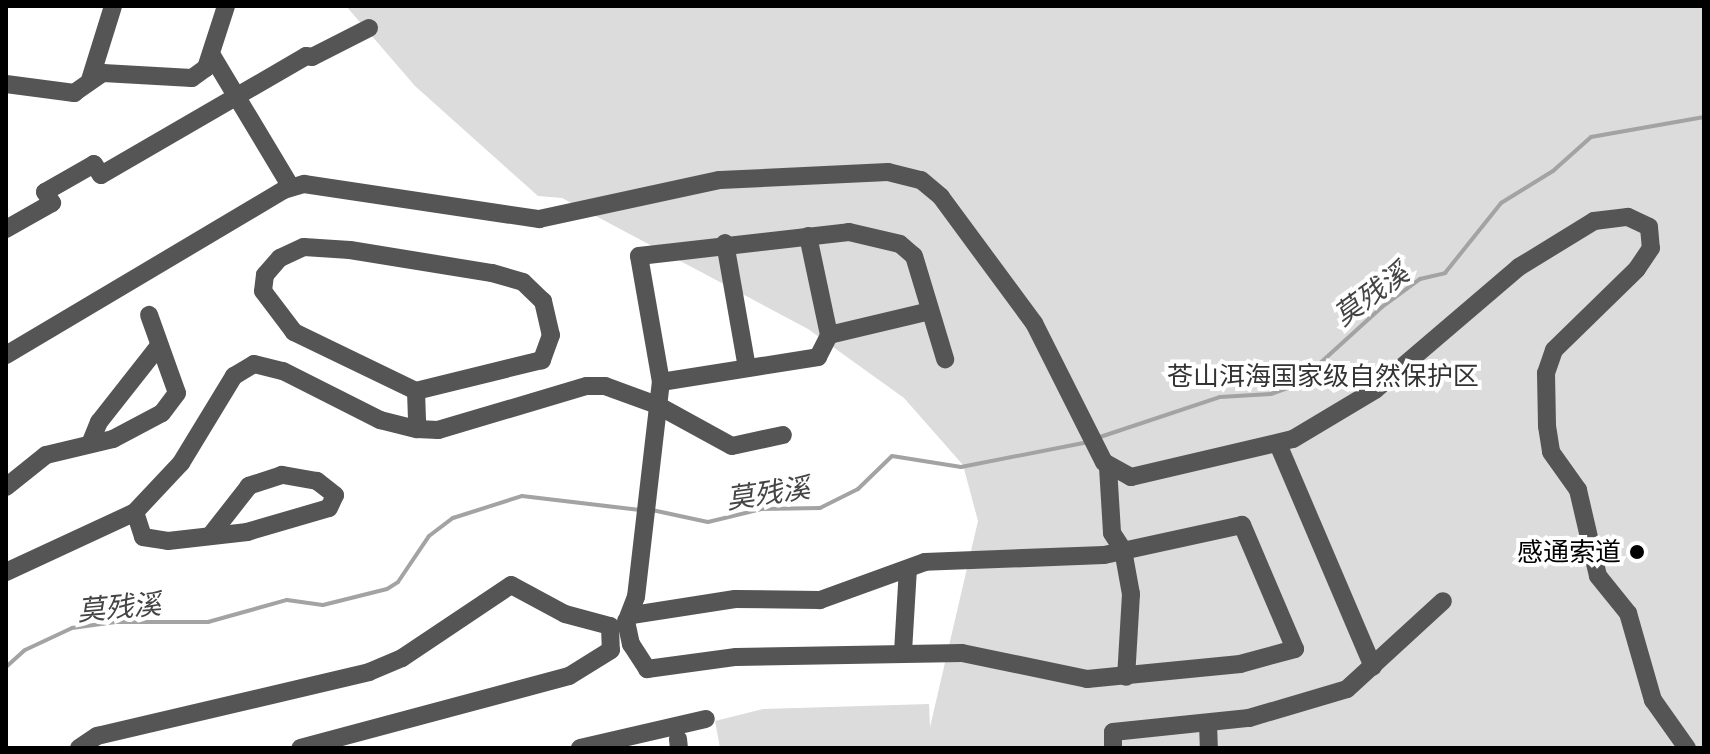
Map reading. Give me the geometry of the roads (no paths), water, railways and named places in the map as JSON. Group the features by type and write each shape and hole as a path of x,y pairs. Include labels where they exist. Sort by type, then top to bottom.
{"street":[{"path":"90,80 113,6"},
{"path":"6,84 74,93 103,73 192,78 206,68 226,6"},
{"path":"6,229 52,203 45,192 94,164 101,175 306,56 312,57 369,28"},
{"path":"211,54 291,187"},
{"path":"6,331 12,351 291,187 321,184 539,219 720,180 847,171 913,177 935,191 1004,278 1057,361 1106,464 1112,533 1123,550 1131,594 1126,677"},
{"path":"1106,464 1124,476 1142,476 1278,444 1375,390 1487,290 1579,229 1607,217 1643,222 1653,235 1645,256 1554,350 1546,373 1547,426 1551,452 1578,490 1598,576 1628,613 1653,700 1687,748"},
{"path":"611,650 623,621 646,510 661,382 639,256 725,243 849,232 900,244 914,256 945,359"},
{"path":"661,382 818,357 829,335 808,236"},
{"path":"725,243 747,368"},
{"path":"304,247 320,248 461,267 523,282 543,301 551,335 542,360 416,391 294,332 263,291 265,275 280,258 304,247"},
{"path":"829,335 930,311"},
{"path":"6,487 46,455 90,444 162,413 177,393 149,315"},
{"path":"90,444 99,422 158,347"},
{"path":"6,572 135,512 181,463 234,376 254,364 283,371 380,420 417,429 438,430 587,386 605,386 657,405 732,446 783,435"},
{"path":"416,391 417,429"},
{"path":"1278,444 1373,667"},
{"path":"135,512 143,537 168,541 247,532 329,508 335,495 317,481 282,475 249,486 210,536"},
{"path":"79,748 97,736 369,672 402,658 511,585 565,614 623,621 735,599 820,600 908,569 950,558 1123,550 1242,525 1295,649 1240,664 1087,679 962,653 736,657 647,669 631,644 623,621"},
{"path":"903,652 908,569"},
{"path":"1113,748 1113,732 1208,723 1308,703 1347,689 1443,601"},
{"path":"300,748 569,676 611,650 631,644"},
{"path":"580,748 706,719"},
{"path":"1208,723 1209,748"}],"waterway":[{"name":"莫残溪","path":"1097,438 1220,397 1271,394 1296,385 1382,307 1420,279 1445,273 1501,203 1553,171 1591,137 1704,117"},
{"name":"莫残溪","path":"652,510 708,522 762,509 820,508 858,489 892,456 961,467 1089,442"},
{"name":"莫残溪","path":"6,667 25,650 72,628 116,622 208,622 287,600 323,605 387,589 398,582 429,536 453,518 522,496 640,510"}],"place":[{"name":"感通索道","path":"1637,552"}],"park label":[{"name":"苍山洱海国家级自然保护区","path":"1323,376"}]}
